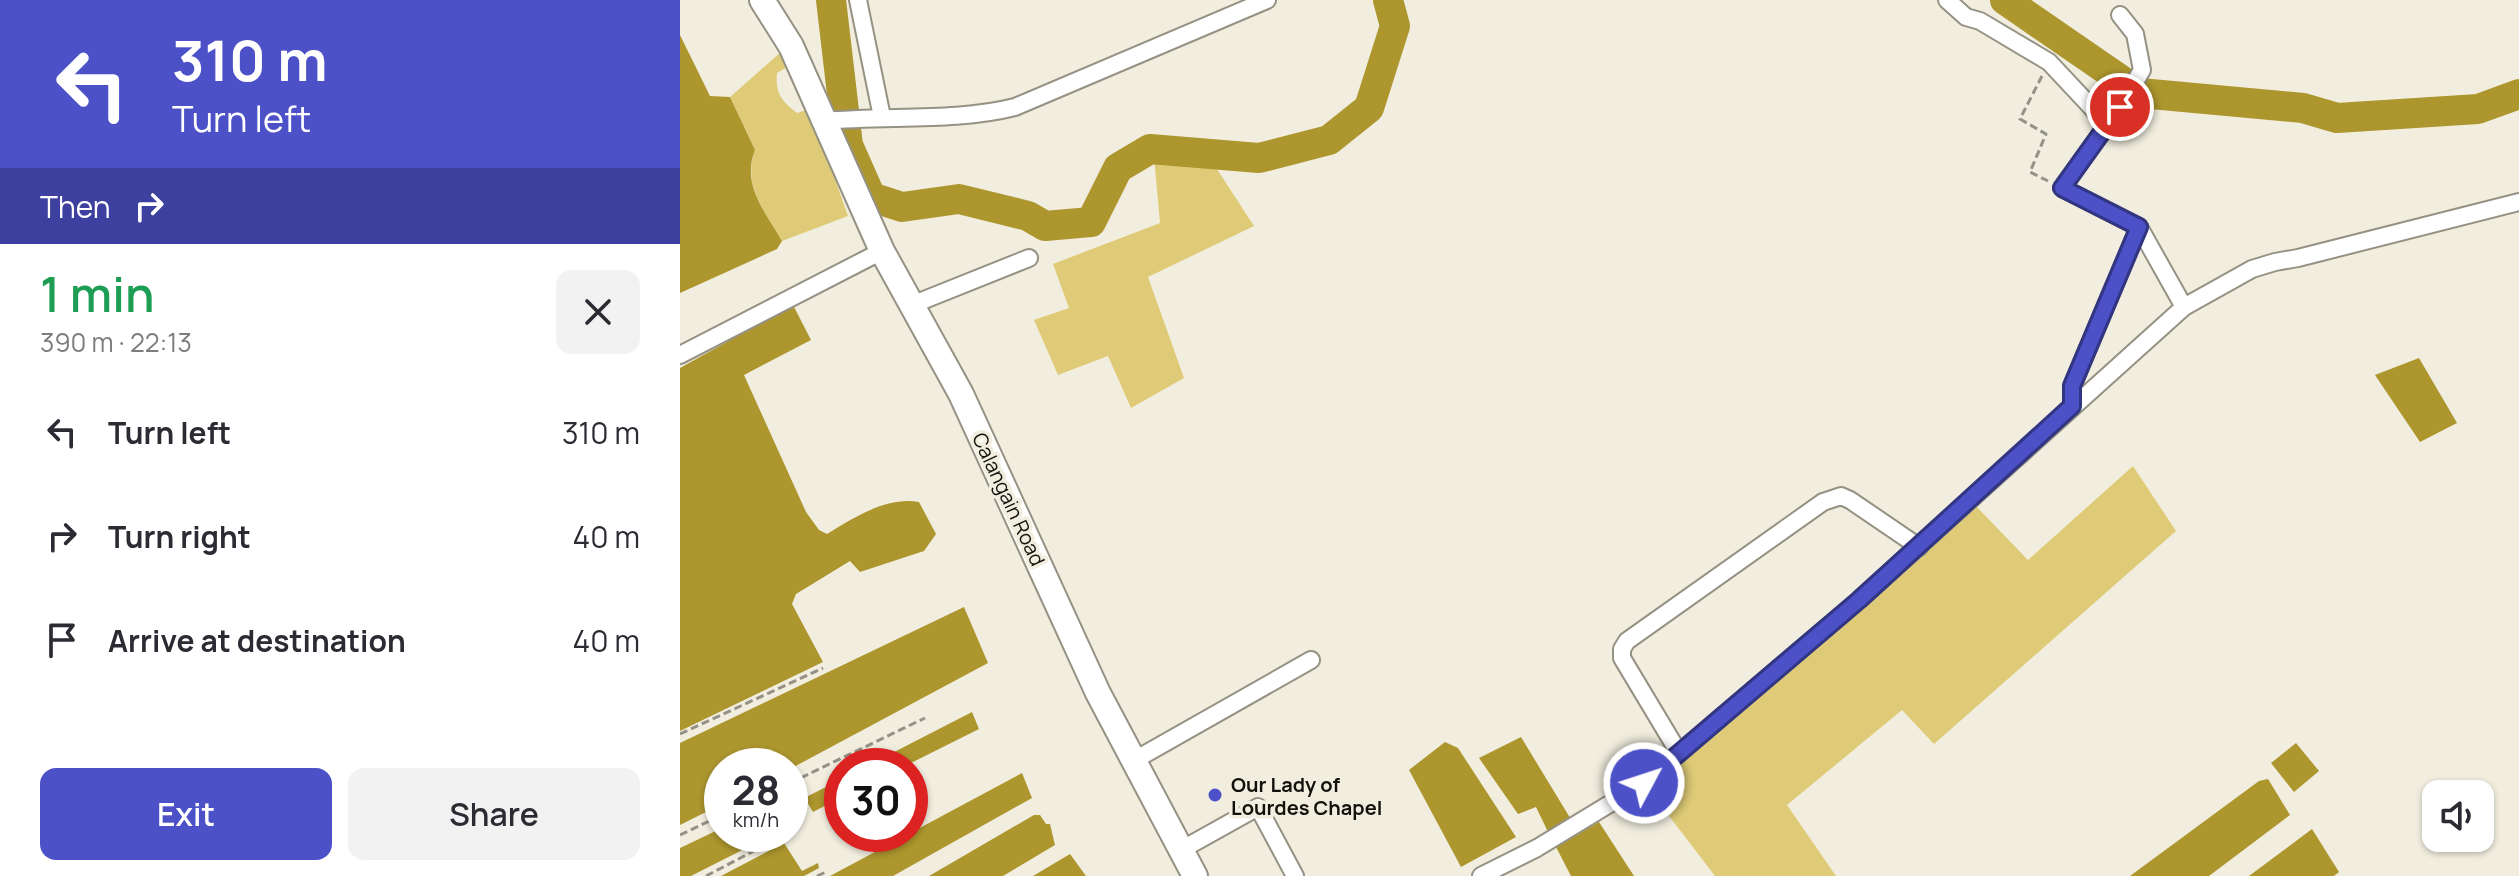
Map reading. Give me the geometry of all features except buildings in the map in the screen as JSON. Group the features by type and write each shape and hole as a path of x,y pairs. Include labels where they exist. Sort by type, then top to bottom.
{"street":[{"name":"Calangain Road","path":"762,0 791,46 829,121 882,251 961,394 1098,693 1195,876"},
{"path":"858,0 882,117"},
{"path":"829,121 990,113 1015,107 1267,0"},
{"path":"1947,0 1966,17 1980,21 2049,62 2108,125"},
{"path":"2120,15 2135,34 2142,70 2108,125 2062,188 2139,227 2184,307"},
{"path":"1481,876 1537,848 1644,783 1919,547 2184,307 2252,269 2519,202"},
{"path":"2072,406 2072,386 2139,227"},
{"path":"680,355 882,251"},
{"path":"914,304 1029,258"},
{"path":"1679,753 1622,658 1622,649 1627,641 1823,502 1841,496 1919,547"},
{"path":"1133,761 1311,660"},
{"path":"1181,850 1258,807 1295,876"}],"path":[{"path":"2049,62 2020,119 2046,134 2030,172 2062,188"},
{"path":"680,734 823,668"},
{"path":"808,774 925,718"},
{"path":"680,835 704,824"},
{"path":"706,876 751,852"},
{"path":"817,876 826,872"}],"shaded area":[{"path":"680,35 710,96 730,97 755,150 751,163 753,186 782,241 777,249 680,293"},
{"path":"782,51 789,66 777,73 778,91 797,113 810,109 848,216 782,241 753,187 751,175 755,150 730,97"},
{"path":"1154,157 1213,163 1254,226 1148,277 1184,378 1131,408 1108,356 1058,375 1034,320 1069,308 1053,264 1160,223"},
{"path":"793,305 811,340 744,375 806,512 819,530 827,534 883,505 919,502 936,534 924,551 860,572 850,561 796,594 792,604 823,662 680,731 680,368"},
{"path":"2419,358 2457,423 2420,442 2375,375"},
{"path":"2133,466 2176,531 1934,744 1902,710 1787,805 1836,876 1715,876 1650,791 1975,505 2028,560"},
{"path":"964,607 988,663 829,748 824,748 808,759 808,748 704,748 704,813 680,825 680,743"},
{"path":"972,712 979,729 928,754 928,748 902,748"},
{"path":"1521,737 1572,821 1549,834 1536,807 1518,814 1479,758"},
{"path":"1445,742 1458,748 1516,837 1461,867 1409,770"},
{"path":"2296,743 2319,771 2294,792 2271,763"},
{"path":"1022,773 1032,798 893,876 830,876 875,852 928,852 928,823"},
{"path":"2268,779 2290,815 2209,876 2130,876 2259,781"},
{"path":"824,788 824,806 813,812 808,796"},
{"path":"1034,815 1040,815 1046,824 1050,824 1055,845 1003,876 929,876"},
{"path":"1599,822 1634,876 1571,876 1556,847"},
{"path":"2312,829 2339,872 2334,876 2249,876"},
{"path":"704,837 704,852 738,852 691,876 680,876 680,848"},
{"path":"767,852 790,852 802,871 818,863 819,868 804,876 721,876"},
{"path":"1070,854 1086,876 1033,876"}],"waterway":[{"path":"831,0 848,145 871,197 902,207 959,199 1028,216 1045,226 1091,222 1118,168 1150,149 1259,158 1329,140 1369,108 1395,26 1388,0"},
{"path":"2005,0 2140,93 2303,108 2337,118 2478,109 2519,94"}],"place":[{"name":"Our Lady of Lourdes Chapel","path":"1215,795"}],"route":[{"path":"1644,783 1859,600 2072,406 2072,386 2139,227 2062,188 2120,107"}]}
